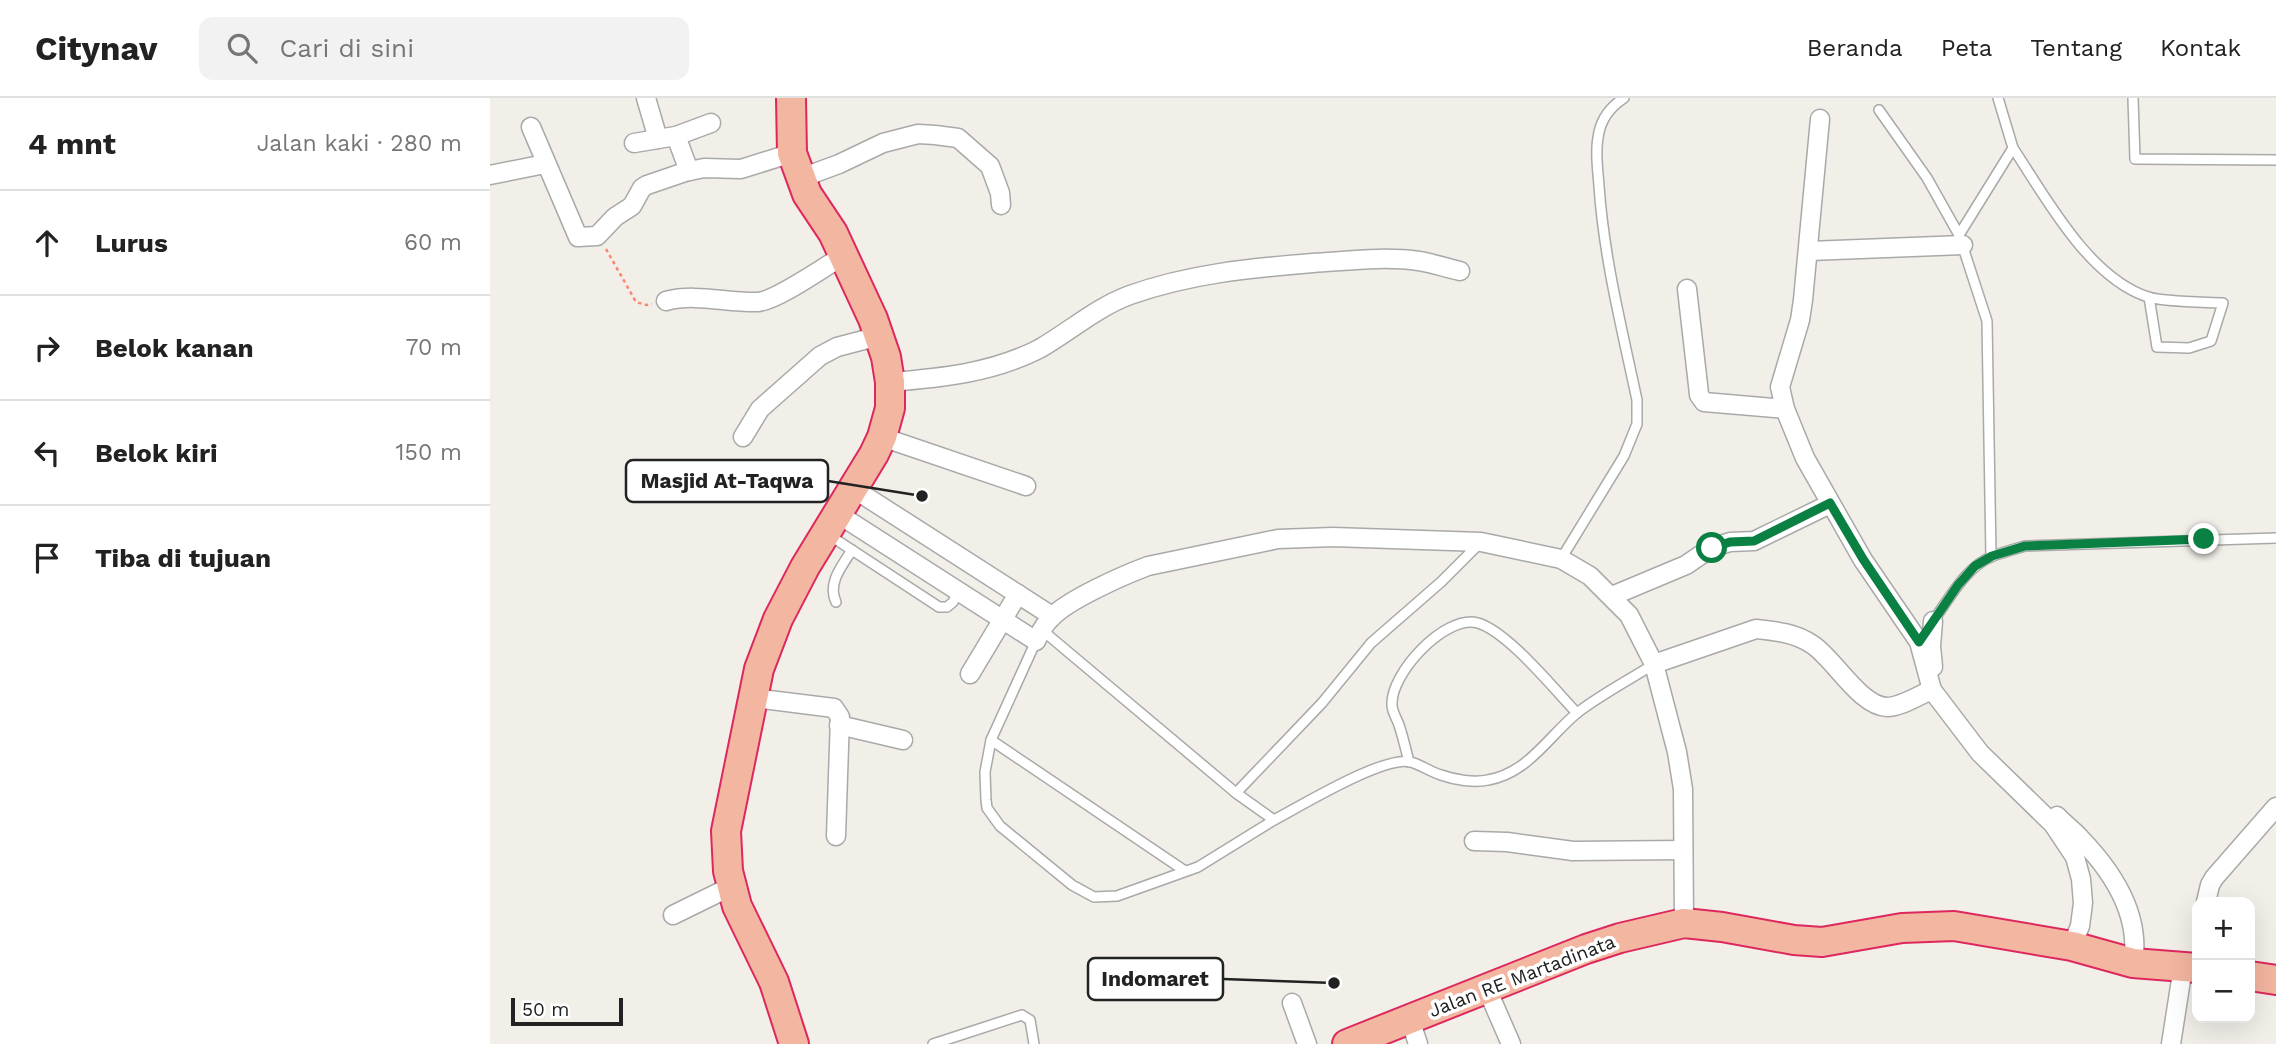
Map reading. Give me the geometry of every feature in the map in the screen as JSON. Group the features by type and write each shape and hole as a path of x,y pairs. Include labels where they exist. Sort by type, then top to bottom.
{"highway":[{"path":"791,98 796,165 807,194 833,233 879,336 890,382 890,408 882,437 805,567 778,619 760,669 726,831 728,871 737,906 774,982 794,1044"},
{"name":"Jalan RE Martadinata","path":"1348,1044 1414,1032 1487,989 1587,949 1684,923 1822,942 1902,928 1954,926 2072,946 2133,963 2190,967"},
{"path":"2255,977 2276,980"}],"street":[{"path":"646,98 657,139"},
{"path":"1820,119 1809,251 1800,320 1780,387 1785,409 1805,458 1830,503 1863,559 1925,644 1945,694 1984,751"},
{"path":"634,143 677,136 712,122"},
{"path":"531,127 578,236 597,236 615,217 632,206 642,188 689,171 716,167 741,169 839,163 883,143 918,134 958,138 990,166 1000,192 1001,205"},
{"path":"677,136 689,171"},
{"path":"490,175 545,164"},
{"path":"1809,251 1961,240"},
{"path":"666,300 692,297 760,302 785,291 844,256"},
{"path":"890,382 986,370 1012,362 1041,348 1072,327 1128,296 1189,277 1362,259 1417,261 1460,271"},
{"path":"1687,289 1699,395 1704,402 1785,409"},
{"path":"743,438 760,409 820,356 836,347 879,336"},
{"path":"882,437 1026,486"},
{"path":"853,489 1018,594 1043,629"},
{"path":"1612,596 1686,565 1712,548 1730,542 1754,541 1830,503"},
{"path":"832,524 958,592 1002,619 1043,629 1102,587 1148,566 1278,539 1333,537 1481,542 1561,559 1590,576 1629,615 1654,664 1677,752 1683,789 1684,923"},
{"path":"970,674 1018,594"},
{"path":"1933,621 1925,644 1932,690 1984,751 2053,824 2118,886 2135,931 2133,963"},
{"path":"1654,664 1756,629 1770,630 1789,633 1813,645 1867,700 1880,705 1893,706 1932,690"},
{"path":"754,698 834,708 840,717 836,836"},
{"path":"839,725 903,740"},
{"path":"2207,897 2214,878 2276,807"},
{"path":"1475,841 1507,842 1573,851 1683,850"},
{"path":"2072,946 2080,926 2082,903 2081,879 2074,842"},
{"path":"673,915 732,886"},
{"path":"2171,1044 2190,967"},
{"path":"1487,989 1511,1044"},
{"path":"1292,1003 1307,1044"}],"lane":[{"path":"1561,559 1624,456 1637,424 1637,400 1602,224 1598,171 1597,138 1602,122 1624,98"},
{"path":"1998,98 2013,148 2076,239 2109,275 2149,297 2224,303 2211,341 2189,348 2157,347 2149,297"},
{"path":"2133,98 2135,159 2276,160"},
{"path":"1879,110 1927,178 1961,240 1987,321 1992,556"},
{"path":"1961,240 2013,148"},
{"path":"832,524 852,550 939,607 947,607 958,592"},
{"path":"1933,621 1975,566 1992,556 2025,546 2276,538"},
{"path":"1236,793 1322,703 1371,643 1441,582 1481,542"},
{"path":"836,602 831,591 852,550"},
{"path":"1409,762 1399,723 1391,708 1393,688 1423,648 1438,634 1454,627 1476,622 1499,633 1577,713"},
{"path":"1274,820 1236,793 1043,629 991,740 985,772 987,808 1000,826 1085,893 1103,898 1117,896 1185,871 1221,854 1274,820 1370,771 1392,763 1409,762 1442,776 1470,781 1489,780 1509,773 1530,761 1577,713 1654,664"},
{"path":"991,740 1185,871"},
{"path":"933,1044 962,1039 1022,1015 1030,1020 1034,1044"}],"path":[{"path":"597,236 636,302 646,305 666,300"}],"place":[{"name":"Masjid At-Taqwa","path":"922,496"},
{"name":"Indomaret","path":"1334,983"}],"route":[{"path":"1712,548 1730,542 1754,541 1830,503 1863,559 1919,642 1958,585 1975,566 1992,556 2025,546 2204,539"}]}
